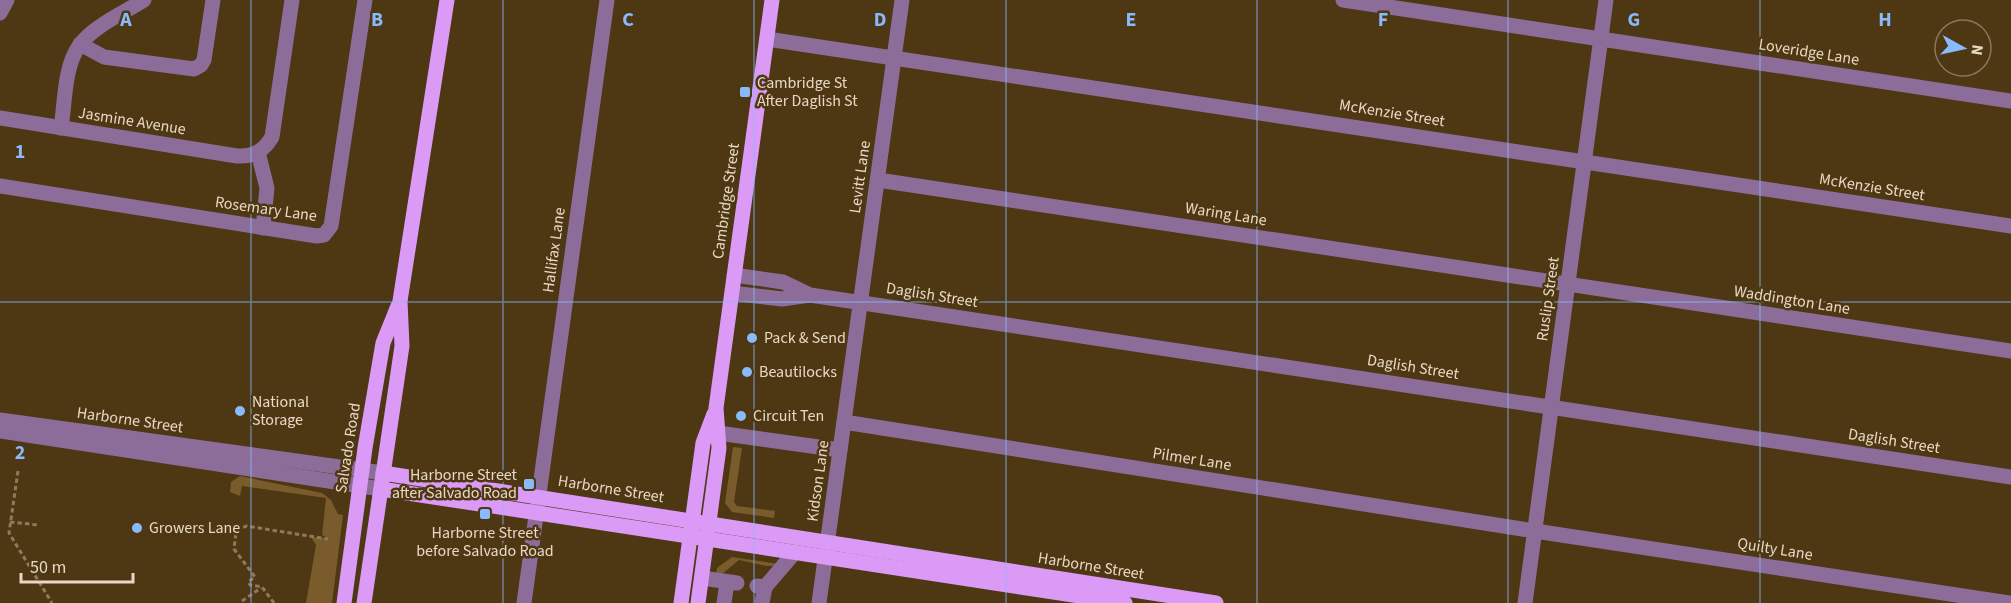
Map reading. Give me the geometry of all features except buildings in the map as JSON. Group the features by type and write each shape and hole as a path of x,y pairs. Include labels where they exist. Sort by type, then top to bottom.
{"main road":[{"name":"Salvado Road","path":"364,603 402,346 400,301 447,0"},
{"name":"Cambridge Street","path":"681,603 703,443 716,408 772,0"},
{"name":"Salvado Road","path":"344,603 362,470 383,343 400,301"},
{"name":"Cambridge Street","path":"698,603 719,448 716,408"},
{"name":"Harborne Street","path":"383,473 707,539 1125,603"},
{"name":"Harborne Street","path":"381,489 710,522 1216,603"}],"street":[{"path":"0,13 7,0"},
{"path":"61,128 71,63 80,44 94,32 144,0"},
{"path":"80,44 104,57 194,69 201,66 204,60 213,0"},
{"path":"262,228 267,188 258,152 268,144 274,129 292,0"},
{"name":"Rosemary Lane","path":"0,186 262,228 324,235 330,229 364,0"},
{"name":"Hallifax Lane","path":"524,603 607,0"},
{"name":"Levitt Lane","path":"861,303 902,0"},
{"name":"Loveridge Lane","path":"1343,0 2011,101"},
{"name":"Ruslip Street","path":"1525,603 1606,0"},
{"name":"McKenzie Street","path":"766,39 894,56 2011,226"},
{"name":"Jasmine Avenue","path":"0,118 237,156 258,152"},
{"name":"Waring Lane","path":"878,180 1568,284"},
{"name":"Daglish Street","path":"734,275 783,282 810,295 2011,477"},
{"name":"Waddington Lane","path":"1568,284 2011,351"},
{"name":"Daglish Street","path":"732,293 782,299 810,295"},
{"name":"Kidson Lane","path":"819,603 861,303"},
{"name":"Harborne Street","path":"0,420 383,473"},
{"name":"Pilmer Lane","path":"844,422 1535,531"},
{"name":"Harborne Street","path":"0,431 381,489"},
{"path":"718,433 764,445 840,450"},
{"name":"Quilty Lane","path":"1535,531 2009,603"},
{"path":"762,603 761,587 795,552"},
{"path":"702,578 732,582 724,603"}],"path":[{"path":"18,471 9,533 51,603"},
{"path":"10,522 38,525"},
{"path":"274,603 262,587 250,585 248,582 255,577 234,549 236,532 246,526 328,539"},
{"path":"242,601 262,587"}],"shaded area":[{"path":"733,447 742,448 734,502 737,506 775,511 774,518 732,512 725,503"},
{"path":"240,476 322,493 331,500 338,514 343,515 332,603 306,603 316,545 311,537 328,538 322,535 326,498 242,486 240,496 230,492 231,482"},
{"path":"732,557 779,564 778,566 766,566 739,560 722,574 716,573 717,568"}],"place":[{"name":"Cambridge St After Daglish St","path":"745,92"},
{"name":"Pack & Send","path":"752,338"},
{"name":"Beautilocks","path":"747,372"},
{"name":"National Storage","path":"240,411"},
{"name":"Circuit Ten","path":"741,416"},
{"name":"Harborne Street after Salvado Road","path":"529,484"},
{"name":"Harborne Street before Salvado Road","path":"485,514"},
{"name":"Growers Lane","path":"137,528"}]}
